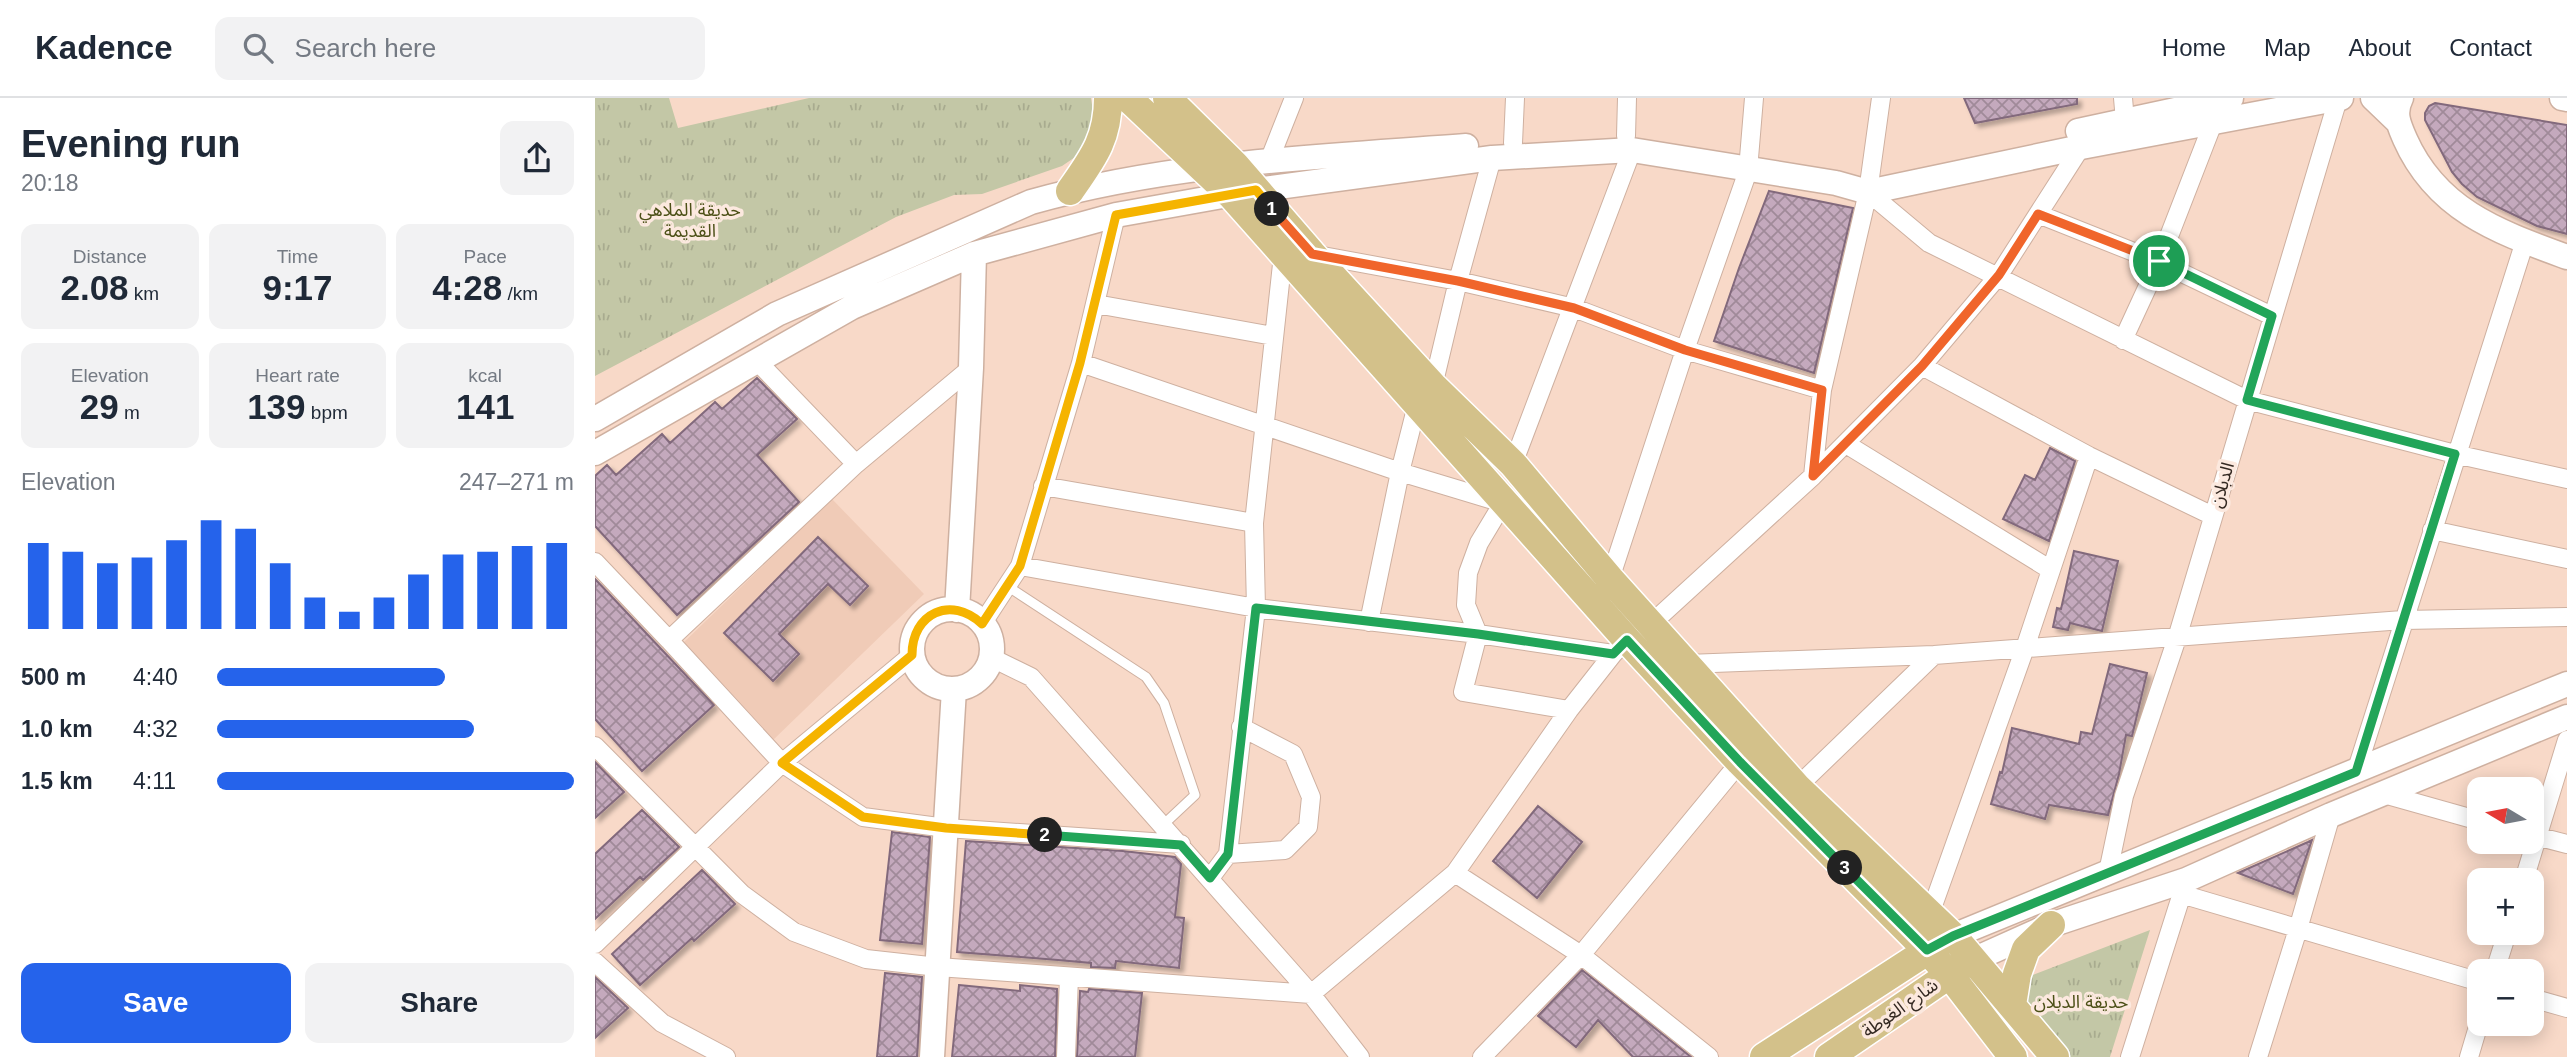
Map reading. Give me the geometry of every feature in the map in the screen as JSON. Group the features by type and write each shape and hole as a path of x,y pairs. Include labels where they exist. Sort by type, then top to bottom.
{"main road":[{"path":"1070,191 1097,152 1103,138 1108,119 1108,98"},
{"path":"1128,98 1204,169 1243,193 1312,254 1425,396 1503,503 1620,647 1740,762 1927,950 1949,974 2013,1057"},
{"path":"1167,98 1235,165 1243,193 1283,255 1425,396 1513,464 1610,579 1797,787 1953,936 2055,1057"},
{"path":"1870,183 2124,109 2231,98"},
{"path":"595,419 777,314 1020,206 1070,191 1269,161 1513,143 1629,143 1749,163 1836,183 1870,183 2081,147 2338,98"},
{"path":"2373,98 2399,110 2421,167 2454,205 2477,220 2567,257"},
{"path":"595,453 852,307 974,254 1116,215 1243,193 1492,158 1629,143"},
{"path":"957,610 971,369 974,254"},
{"path":"945,610 957,610 975,617 982,624 991,646 991,657 986,670 977,680 954,689 942,688 922,676 915,666 912,643 923,621 945,610"},
{"path":"1764,1057 1927,950 1953,936 2567,684"},
{"path":"932,1057 954,689"},
{"path":"1973,960 2051,925 2184,887 2331,815 2567,717"},
{"path":"2012,1005 2017,974 2026,949 2051,925"},
{"name":"شارع الغوطة","path":"1829,1057 1973,960"}],"street":[{"path":"1269,161 1294,98"},
{"path":"1513,143 1515,98"},
{"path":"1513,464 1574,308 1629,143 1627,98"},
{"path":"1610,579 1749,163 1754,98"},
{"path":"1813,476 1822,390 1870,183 1881,98"},
{"name":"الدبلان","path":"2108,872 2125,796 2177,638 2338,98"},
{"path":"2123,340 2159,261 2213,122"},
{"path":"1651,624 1813,476 1922,366 1999,275 2081,147"},
{"path":"1369,622 1400,472 1425,396 1492,158"},
{"path":"1870,183 1929,243 1999,275 2123,340 2247,400 2455,454 2567,479"},
{"path":"2038,214 2159,261 2272,316"},
{"path":"982,624 1020,566 1080,363 1116,215"},
{"path":"2356,772 2455,454 2525,241"},
{"path":"1312,254 1458,281 1574,308 1685,350 1822,390"},
{"path":"1210,878 1228,854 1256,608 1254,523 1283,255"},
{"path":"1096,304 1273,336"},
{"path":"758,362 856,464"},
{"path":"1080,363 1400,472 1503,503 1479,543 1468,573 1466,606 1478,634 1463,692 1569,710"},
{"path":"1922,366 2089,456 2213,516"},
{"path":"669,640 856,464 971,369"},
{"path":"1846,444 2051,570"},
{"path":"1930,914 2025,649 2089,456"},
{"path":"1044,486 1254,523"},
{"path":"2432,530 2567,559"},
{"path":"595,562 782,763 863,817 946,828 1181,845"},
{"path":"1020,566 1256,608 1478,634 1620,647"},
{"path":"1687,664 1934,655 2403,620 2567,617"},
{"path":"595,746 742,894 794,932 866,959 938,967 1311,994 1455,873 1569,710 1620,647"},
{"path":"595,944 694,845 782,763 912,655"},
{"path":"1797,787 1934,655"},
{"path":"991,657 1031,677 1311,994 1360,1057"},
{"path":"1228,854 1285,850 1308,827 1311,797 1293,754 1241,727"},
{"path":"2545,806 2567,740"},
{"path":"1482,1057 1581,955 1740,762"},
{"path":"2384,794 2467,817"},
{"path":"2258,1057 2331,815"},
{"path":"2545,838 2567,844"},
{"path":"1455,873 1581,955 1709,1057"},
{"path":"2130,1057 2184,887 2298,929 2467,978"},
{"path":"595,962 662,1023 726,1057"},
{"path":"1066,1057 1069,976"},
{"path":"2544,1001 2567,1008"},
{"path":"2469,1057 2475,1036"}],"lane":[{"path":"1007,586 1146,677 1164,702 1195,795 1163,825"}],"shaded area":[{"path":"832,499 924,594 772,741 682,644"}],"green space":[{"name":"حديقة الملاهي القديمة","path":"595,98 669,98 678,128 809,98 1091,98 1094,118 1087,149 1062,166 982,194 954,195 896,217 595,376"},
{"name":"حديقة الدبلان","path":"2150,930 2110,1057 2070,1057 2022,1002 2030,976"}],"building":[{"path":"1964,98 2077,98 2077,104 1975,123"},
{"path":"2435,103 2567,125 2567,234 2537,226 2477,197 2462,184 2452,172 2425,120 2429,106"},
{"path":"1769,191 1853,208 1814,373 1714,341"},
{"path":"757,378 797,419 757,455 799,502 677,615 595,526 595,476 607,465 616,475 662,434 670,443 715,402 722,409"},
{"path":"2050,448 2075,461 2049,541 2003,519 2025,475 2035,480"},
{"path":"818,537 868,586 850,605 828,584 779,634 799,654 773,681 724,633"},
{"path":"2074,551 2118,561 2102,631 2070,623 2068,630 2053,627 2057,608 2061,609"},
{"path":"595,579 714,705 642,771 595,719"},
{"path":"2110,664 2147,673 2132,736 2126,735 2108,815 2049,805 2045,819 1991,804 2000,772 2002,773 2012,728 2079,744 2081,732 2092,734"},
{"path":"595,762 624,792 595,818"},
{"path":"1538,806 1582,842 1537,898 1493,861"},
{"path":"642,810 679,847 643,880 640,877 595,919 595,854"},
{"path":"892,832 930,837 922,944 880,940"},
{"path":"2312,840 2293,894 2238,873 2308,842"},
{"path":"966,841 1175,857 1181,864 1175,917 1184,918 1179,968 1116,961 1115,968 1091,967 1091,963 957,952"},
{"path":"702,870 735,904 640,985 612,954"},
{"path":"1582,970 1691,1057 1633,1057 1598,1020 1576,1047 1538,1016"},
{"path":"885,973 922,977 917,1057 877,1057"},
{"path":"595,977 628,1008 595,1038"},
{"path":"959,985 1020,991 1020,985 1057,989 1055,1057 952,1057"},
{"path":"1089,989 1142,993 1135,1057 1077,1057 1080,991 1088,992"}],"route":[{"path":"1256,190 1312,254 1458,281 1574,308 1685,350 1822,390 1813,476 1922,366 1999,275 2038,214 2159,261 2272,316 2247,400 2455,454 2356,772 1953,936 1927,950 1740,762 1627,640 1613,654 1478,634 1256,608 1228,854 1210,878 1181,845 946,828 863,817 782,763 912,655 916,631 923,621 933,614 945,610 967,612 982,624 1020,566 1080,363 1116,215 1256,190"}]}
